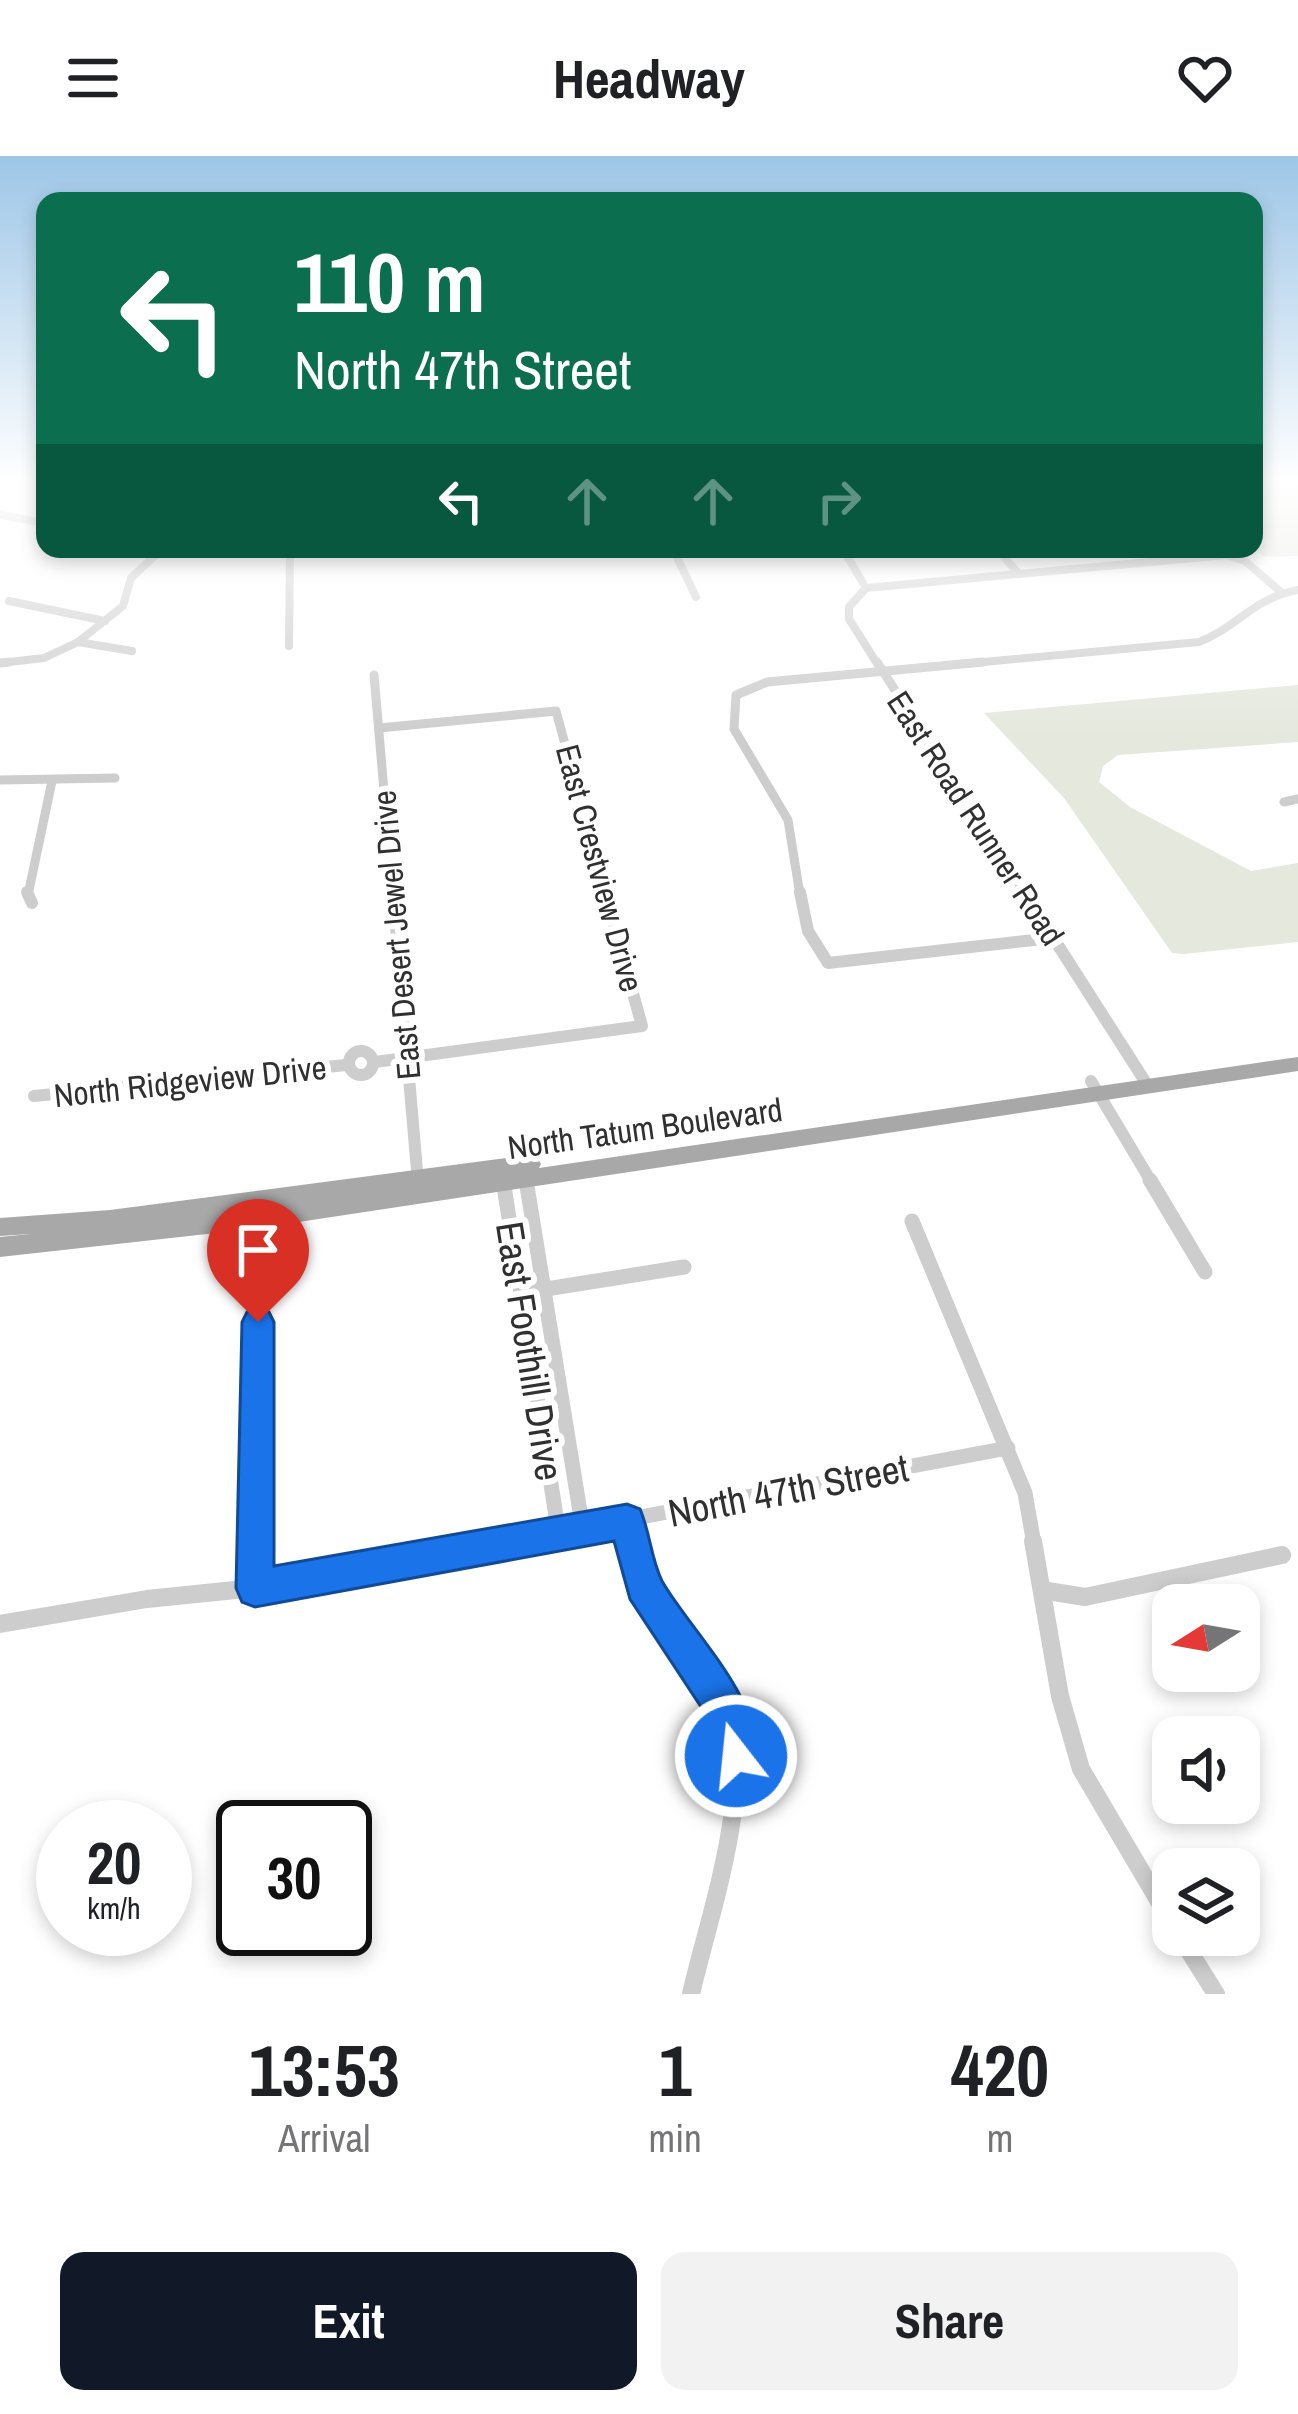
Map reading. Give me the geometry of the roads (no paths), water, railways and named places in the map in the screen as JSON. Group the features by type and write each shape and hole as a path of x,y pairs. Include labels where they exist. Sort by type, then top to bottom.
{"main road":[{"name":"North Tatum Boulevard","path":"1144,1080 1298,1050"},
{"name":"North Tatum Boulevard","path":"0,1227 418,1187 1144,1080 1298,1064"},
{"name":"North Tatum Boulevard","path":"0,1246 187,1229 418,1187"}],"street":[{"path":"0,664 44,658 78,642 123,606 131,578 145,565"},
{"path":"289,646 290,565"},
{"path":"681,565 696,597"},
{"path":"852,565 866,588 1123,565"},
{"path":"1011,565 1019,574"},
{"path":"1249,565 1281,592"},
{"name":"East Road Runner Road","path":"866,588 848,614 1144,1080"},
{"path":"1052,938 828,963 811,939 800,907 799,861 788,821 733,731 730,713 736,695 759,683 1199,642 1218,636 1252,601 1298,590"},
{"path":"9,601 105,621"},
{"path":"78,642 132,651"},
{"name":"East Desert Jewel Drive","path":"374,675 418,1187"},
{"name":"East Crestview Drive","path":"379,728 556,710 642,1026"},
{"path":"0,780 115,778"},
{"path":"32,903 27,892 52,781"},
{"path":"1284,802 1298,799"},
{"name":"North Ridgeview Drive","path":"34,1096 346,1065 354,1073 363,1073 375,1062 642,1026"},
{"path":"1095,1087 1205,1272"},
{"name":"East Foothill Drive","path":"513,1174 543,1289 583,1530"},
{"name":"East Foothill Drive","path":"513,1174 521,1293 560,1534"},
{"path":"913,1221 1025,1493 1060,1696 1081,1769 1152,1889"},
{"path":"521,1293 684,1268"},
{"path":"255,1588 258,1322"},
{"name":"North 47th Street","path":"0,1624 147,1599 255,1588 1009,1448"},
{"path":"627,1521 643,1586 719,1699 734,1730 730,1806 691,1994"},
{"path":"1042,1590 1085,1597 1282,1555"},
{"path":"1192,1956 1216,1994"}]}
